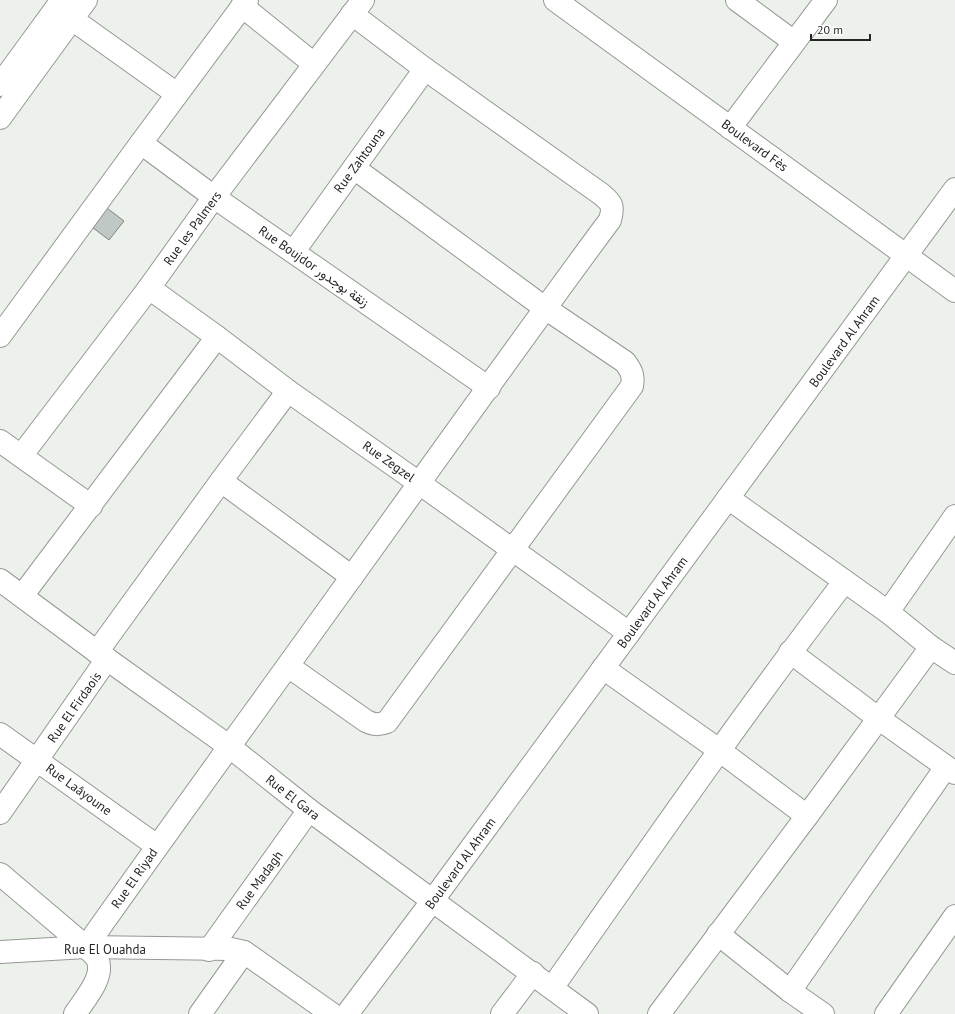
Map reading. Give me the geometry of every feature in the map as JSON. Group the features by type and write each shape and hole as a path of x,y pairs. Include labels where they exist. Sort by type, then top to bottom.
{"street":[{"path":"0,85 62,0"},
{"path":"0,118 86,0"},
{"name":"Boulevard Fès","path":"555,0 955,291"},
{"path":"737,0 794,42"},
{"path":"730,128 826,0"},
{"path":"0,336 245,3 314,64"},
{"path":"358,7 425,69"},
{"name":"Rue les Palmers","path":"22,456 149,288 214,197 358,7"},
{"path":"72,19 177,94"},
{"name":"Rue Zahtouna","path":"294,251 425,69"},
{"name":"Rue El Riyad","path":"86,947 157,846 610,220 612,204 601,194 425,69"},
{"name":"Rue Boujdor زنقة بوجدور","path":"141,143 214,197 294,251 489,388"},
{"path":"288,666 366,721 379,725 387,722 632,386 634,379 631,370 624,362 545,308 354,168"},
{"name":"Boulevard Al Ahram","path":"347,1014 604,668 955,189"},
{"name":"Rue Zegzel","path":"149,288 288,391 629,633"},
{"path":"22,596 217,337"},
{"name":"Rue El Firdaois","path":"0,813 37,760 102,656 221,480 288,391"},
{"path":"0,441 91,506"},
{"path":"221,480 352,577"},
{"path":"728,498 888,612 931,647 955,663"},
{"path":"888,612 955,516"},
{"name":"Rue El Gara","path":"0,580 102,656 230,747 309,810 587,1014"},
{"path":"552,988 719,750 790,652 844,582"},
{"path":"659,1014 931,647"},
{"path":"790,652 878,718 951,770 790,991"},
{"path":"604,668 719,750 807,816"},
{"name":"Rue Laâyoune","path":"0,734 157,846"},
{"name":"Rue Madagh","path":"209,950 309,810"},
{"path":"0,874 86,947 98,960 100,970 98,978 75,1014"},
{"path":"886,1014 955,916"},
{"path":"718,934 790,991 823,1014"},
{"name":"Rue El Ouahda","path":"0,952 86,947 209,950 231,949 244,952"},
{"path":"200,1014 244,952 332,1014"},
{"path":"502,1014 533,973"}],"building":[{"path":"99,202 124,221 109,240 84,221"}]}
